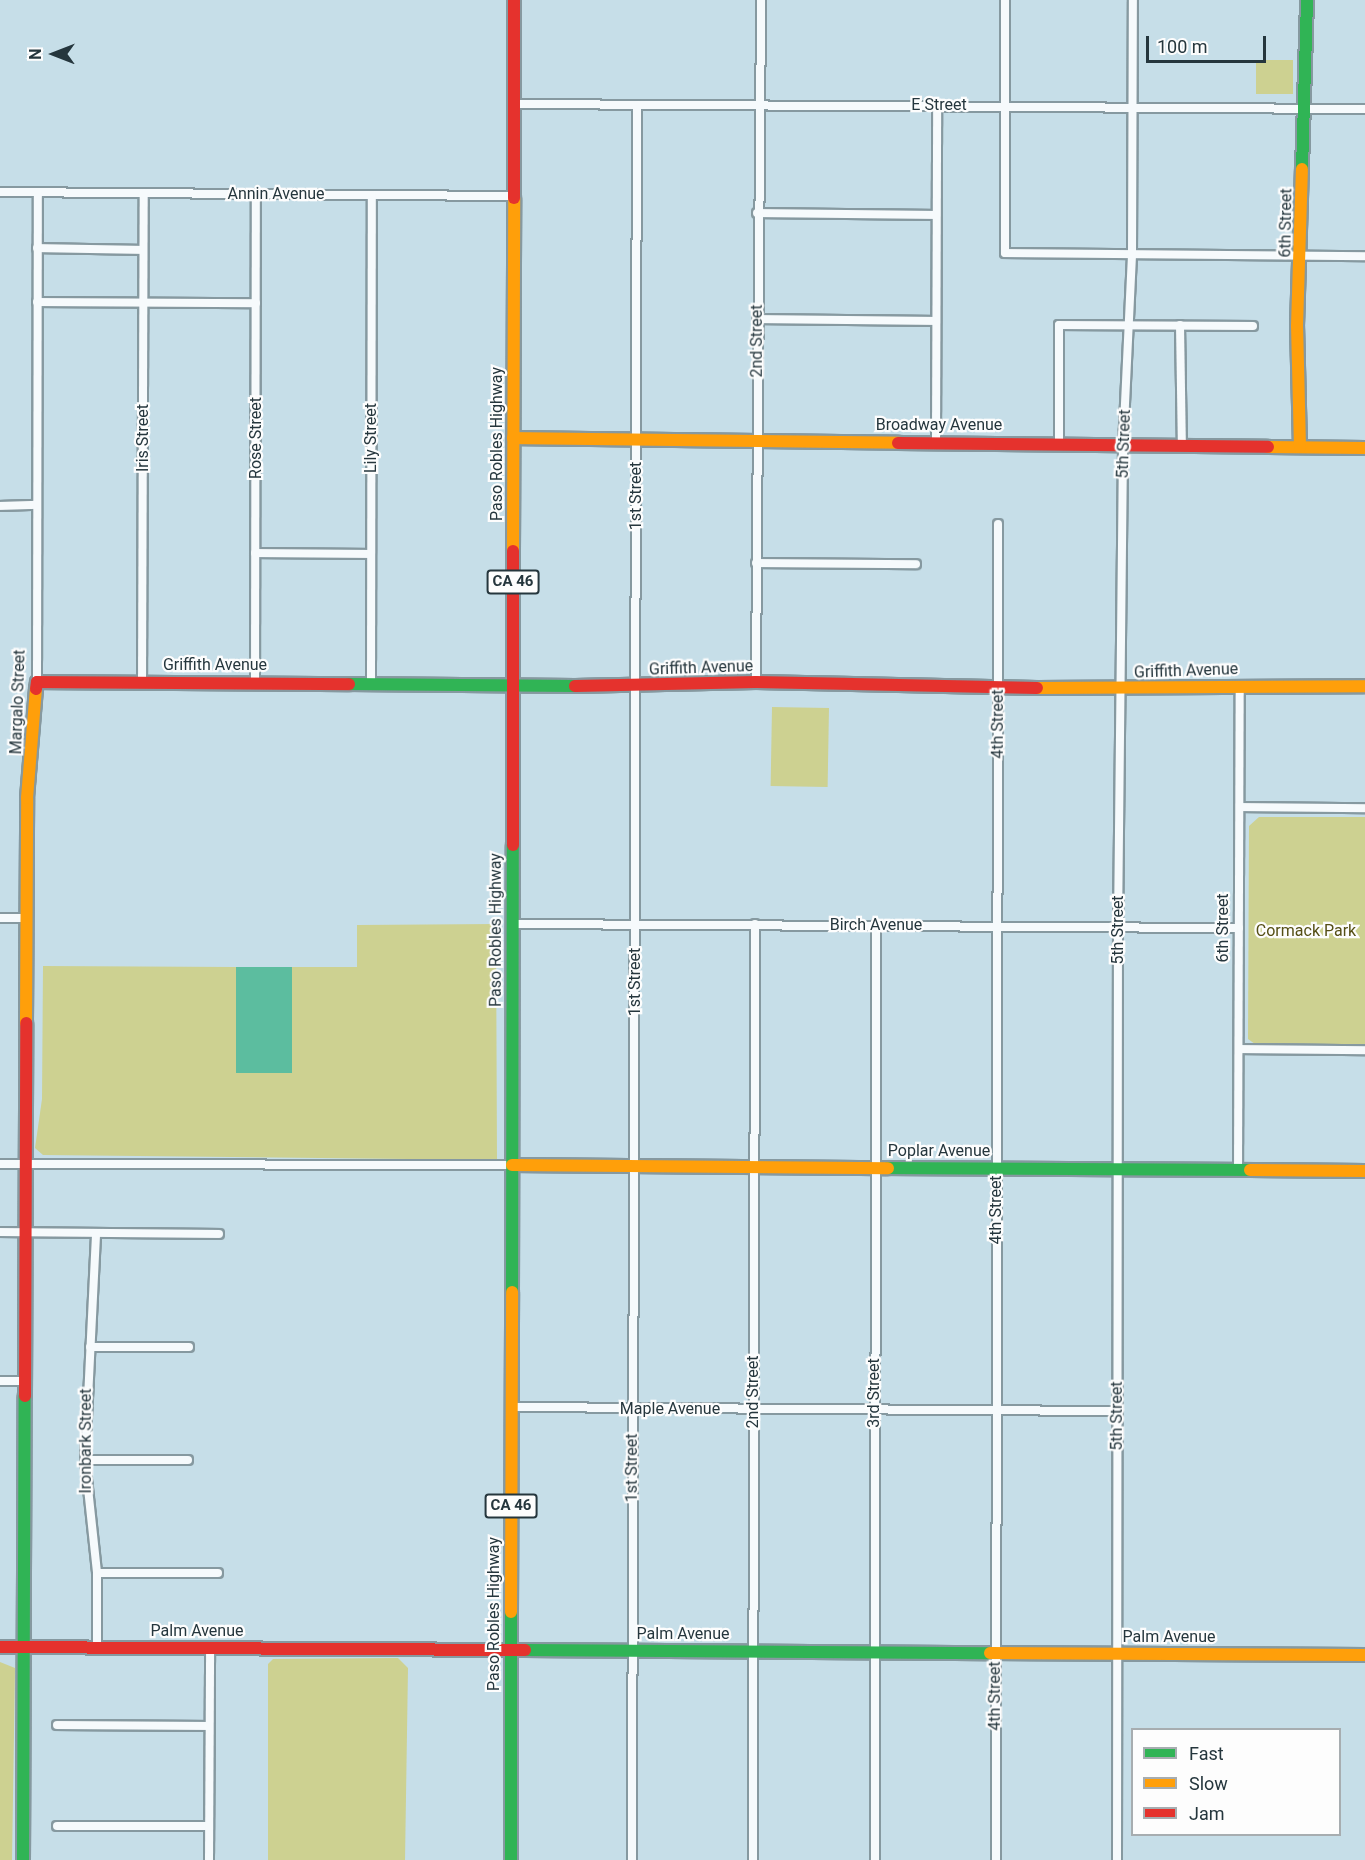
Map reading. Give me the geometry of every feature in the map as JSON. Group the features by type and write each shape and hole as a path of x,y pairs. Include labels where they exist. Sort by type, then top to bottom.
{"main road":[{"name":"Paso Robles Highway","path":"511,1860 514,0"},
{"name":"6th Street","path":"1300,447 1297,326 1303,256 1307,0"},
{"name":"Broadway Avenue","path":"513,438 1059,442 1123,446 1365,448"},
{"name":"Griffith Avenue","path":"37,682 370,682 636,686 756,682 998,684 1120,690 1240,686 1365,686"},
{"name":"Margalo Street","path":"23,1860 27,798 37,682"},
{"name":"Poplar Avenue","path":"512,1165 1365,1171"},
{"name":"Palm Avenue","path":"0,1647 1365,1655"}],"street":[{"name":"2nd Street","path":"756,682 757,213 761,0"},
{"path":"1005,0 1005,253 1365,256"},
{"name":"5th Street","path":"1117,1860 1120,690 1123,446 1132,254 1133,0"},
{"name":"E Street","path":"514,104 1005,105 1365,109"},
{"name":"1st Street","path":"632,1860 637,105"},
{"path":"936,441 937,105"},
{"name":"Annin Avenue","path":"0,192 514,196"},
{"name":"Margalo Street","path":"37,682 35,505 38,193"},
{"name":"Iris Street","path":"142,682 144,193"},
{"name":"Rose Street","path":"255,682 256,194"},
{"name":"Lily Street","path":"370,682 372,195"},
{"path":"757,213 936,214"},
{"path":"37,248 143,250"},
{"path":"37,302 256,303"},
{"path":"757,319 936,321"},
{"path":"1059,442 1059,325 1253,326"},
{"path":"1180,326 1182,446"},
{"path":"0,506 35,505"},
{"name":"4th Street","path":"996,1860 998,524"},
{"path":"255,553 370,554"},
{"path":"756,563 916,564"},
{"name":"6th Street","path":"1238,1170 1240,686"},
{"path":"1239,807 1365,808"},
{"path":"0,918 27,918"},
{"name":"Birch Avenue","path":"512,924 1239,928"},
{"name":"2nd Street","path":"753,1860 755,924"},
{"name":"3rd Street","path":"874,1860 876,925"},
{"path":"1239,1049 1365,1050"},
{"path":"0,1164 512,1165"},
{"path":"0,1232 96,1235 219,1234"},
{"name":"Ironbark Street","path":"96,1235 85,1460 97,1573 97,1647"},
{"path":"90,1347 189,1347"},
{"path":"0,1381 25,1381"},
{"name":"Maple Avenue","path":"511,1407 1117,1411"},
{"path":"85,1460 188,1461"},
{"path":"97,1573 218,1573"},
{"path":"209,1860 210,1648"},
{"path":"57,1725 209,1726"},
{"path":"57,1826 209,1826"}],"green space":[{"path":"1256,60 1293,60 1293,94 1256,94"},
{"path":"772,707 829,708 828,787 771,786"},
{"name":"Cormack Park","path":"1259,817 1365,817 1365,1045 1255,1044 1248,1039 1249,826"},
{"path":"496,924 497,1160 43,1155 35,1148 42,1099 43,966 236,967 236,1073 292,1073 292,967 357,967 357,925"},
{"path":"398,1658 408,1668 405,1860 268,1860 268,1664 273,1659"},
{"path":"0,1662 15,1668 12,1860 0,1860"}],"shaded area":[{"path":"236,967 292,967 292,1073 236,1073"}],"traffic: fast":[{"path":"1302,169 1307,0"},
{"path":"349,684 575,686"},
{"path":"512,1292 513,845"},
{"path":"888,1168 1250,1170"},
{"path":"23,1860 25,1396"},
{"path":"511,1612 511,1860"},
{"path":"525,1650 990,1653"}],"traffic: slow":[{"path":"1300,447 1297,326 1302,169"},
{"path":"513,551 514,198"},
{"path":"513,438 898,443"},
{"path":"1268,447 1365,448"},
{"path":"1037,688 1365,686"},
{"path":"26,1023 27,798 36,689"},
{"path":"512,1165 888,1168"},
{"path":"1250,1170 1365,1171"},
{"path":"511,1612 512,1292"},
{"path":"990,1653 1365,1655"}],"traffic: jam":[{"path":"514,0 514,198"},
{"path":"898,443 1268,447"},
{"path":"513,551 513,845"},
{"path":"36,689 37,682 349,684"},
{"path":"575,686 756,682 1037,688"},
{"path":"25,1396 26,1023"},
{"path":"0,1647 525,1650"}]}
